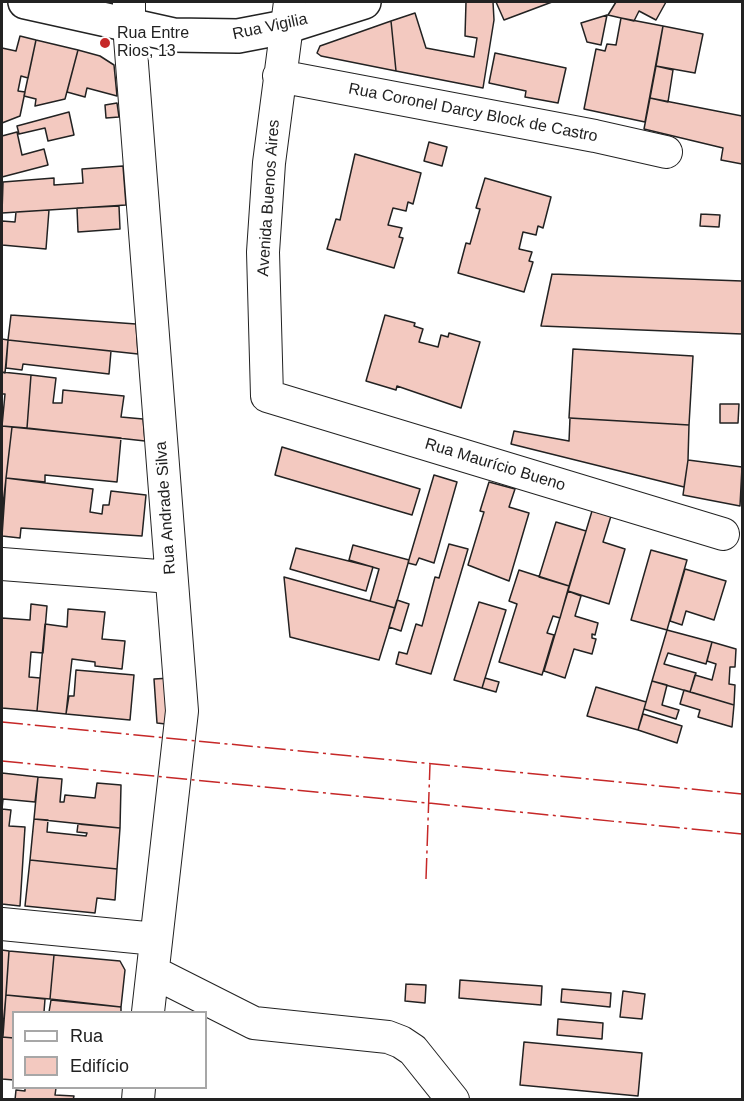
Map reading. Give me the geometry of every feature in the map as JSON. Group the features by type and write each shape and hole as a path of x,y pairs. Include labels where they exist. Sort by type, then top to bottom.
{"street":[{"name":"Rua Vigilia","path":"25,2 129,13 174,35 238,36 288,14 364,2"},
{"name":"Rua Andrade Silva","path":"129,13 182,711 148,1011"},
{"name":"Avenida Buenos Aires","path":"267,396 263,252 279,76 288,14"},
{"name":"Rua Coronel Darcy Block de Castro","path":"279,76 596,136 666,152"},
{"name":"Rua Maurício Bueno","path":"267,396 723,534"},
{"path":"2,564 171,577"},
{"path":"2,924 156,939"},
{"path":"153,972 254,1023 388,1037 401,1042 413,1050 453,1100"}],"building":[{"path":"466,2 493,2 494,20 483,88 396,71 391,21 415,13 426,48 474,57 477,38 465,36"},
{"path":"496,2 552,2 504,20"},
{"path":"616,2 666,2 656,20 639,11 634,21 608,15"},
{"path":"607,15 601,45 587,42 581,23"},
{"path":"621,18 663,26 645,122 584,109 596,49 605,51 607,44 616,45"},
{"path":"391,21 396,71 321,56 317,53 320,46"},
{"path":"663,26 703,34 695,73 656,66"},
{"path":"20,36 36,40 28,78 21,76 18,91 25,92 20,116 2,123 2,48 16,51"},
{"path":"36,40 78,50 65,99 35,106 36,99 24,96"},
{"path":"78,50 100,56 114,65 117,96 87,88 85,97 67,92"},
{"path":"495,53 566,68 558,103 525,97 526,91 489,83"},
{"path":"656,66 673,70 668,102 650,98"},
{"path":"650,98 742,116 742,164 721,160 723,148 644,129"},
{"path":"117,103 119,117 106,118 105,105"},
{"path":"69,112 74,135 48,141 45,128 19,134 17,126"},
{"path":"17,132 22,155 44,149 48,165 2,177 2,136"},
{"path":"429,142 447,147 442,166 424,161"},
{"path":"355,154 421,173 413,204 408,202 406,211 393,208 388,225 402,228 399,237 403,238 394,268 327,249 336,219 340,220"},
{"path":"123,166 126,205 2,213 3,182 54,178 54,185 83,183 82,169"},
{"path":"485,178 551,197 543,228 538,226 536,235 523,232 519,249 532,252 529,261 533,262 524,292 458,273 466,243 470,244 480,209 476,208"},
{"path":"119,206 120,229 78,232 77,208"},
{"path":"49,210 46,249 2,245 2,221 15,222 16,212"},
{"path":"701,214 720,215 719,227 700,226"},
{"path":"552,274 742,281 742,334 541,326"},
{"path":"11,315 136,324 138,354 8,340"},
{"path":"385,315 415,323 414,326 423,329 419,342 438,347 441,335 448,337 449,333 480,342 461,408 397,386 396,390 366,381"},
{"path":"2,339 8,340 5,373 2,372"},
{"path":"8,340 111,351 109,374 23,364 22,370 6,368"},
{"path":"573,349 693,356 689,425 569,418"},
{"path":"2,372 31,375 27,428 2,426 5,394 2,394"},
{"path":"31,375 56,378 53,403 62,403 63,390 124,396 121,417 143,419 145,441 27,428"},
{"path":"720,404 739,404 738,423 720,423"},
{"path":"570,418 689,425 688,460 684,487 511,444 514,431 569,441"},
{"path":"2,426 12,427 2,513"},
{"path":"12,427 121,438 117,482 45,475 45,482 6,478"},
{"path":"282,447 420,489 412,515 275,475"},
{"path":"688,460 742,467 740,506 683,495"},
{"path":"434,475 457,482 434,563 419,558 416,565 408,563"},
{"path":"6,478 93,489 90,512 102,514 103,505 109,505 111,491 146,495 142,536 21,528 20,538 2,536"},
{"path":"489,482 515,489 509,507 529,513 509,581 468,565 484,512 480,511"},
{"path":"592,511 611,516 603,542 625,549 609,604 568,591"},
{"path":"556,522 586,531 569,586 539,577"},
{"path":"449,544 468,549 431,674 396,664 399,652 407,654 416,624 422,626 435,577 439,578"},
{"path":"353,545 409,560 395,608 370,601 379,569 349,560"},
{"path":"296,548 373,567 366,591 290,569"},
{"path":"651,550 687,560 667,630 631,620"},
{"path":"685,569 726,581 714,620 686,611 682,625 670,621"},
{"path":"519,570 569,586 560,618 553,616 547,633 554,635 542,675 499,662 517,604 509,601"},
{"path":"284,577 395,608 379,660 290,637"},
{"path":"568,591 581,596 575,616 598,623 595,635 592,634 592,638 596,639 592,654 574,649 565,678 544,671"},
{"path":"397,600 409,604 401,631 389,627"},
{"path":"479,602 506,610 482,688 454,680"},
{"path":"31,604 47,606 43,653 31,652 29,677 40,678 37,711 2,708 2,618 30,620"},
{"path":"68,609 105,612 102,639 125,641 122,669 95,666 95,662 72,659 66,714 37,711 45,624 67,627"},
{"path":"667,630 712,642 706,664 668,653 664,664 696,673 690,692 652,681"},
{"path":"712,642 736,649 735,667 730,667 729,684 735,685 734,705 690,692 695,675 712,680 716,664 707,661"},
{"path":"76,670 134,675 130,720 66,714 69,696 74,696"},
{"path":"171,678 174,725 157,723 154,679"},
{"path":"485,678 499,682 496,692 482,688"},
{"path":"652,681 667,685 662,705 679,710 676,719 644,709"},
{"path":"596,687 646,702 638,730 587,716"},
{"path":"684,690 734,705 732,727 698,717 700,710 680,704"},
{"path":"643,714 682,726 677,743 638,730"},
{"path":"2,773 38,777 35,802 3,799 2,809"},
{"path":"38,777 62,779 60,802 64,802 65,795 95,798 97,783 121,785 120,828 34,819"},
{"path":"2,809 11,810 9,826 25,827 20,906 2,904"},
{"path":"34,819 48,820 47,832 86,836 87,833 77,832 78,824 120,828 117,869 30,860"},
{"path":"30,860 117,869 115,900 97,898 95,913 25,906"},
{"path":"2,950 9,951 3,1036 2,1036"},
{"path":"9,951 54,955 50,999 6,995"},
{"path":"54,955 120,961 125,970 121,1007 50,999"},
{"path":"460,980 542,986 541,1005 459,998"},
{"path":"406,984 426,985 425,1003 405,1001"},
{"path":"562,989 611,993 610,1007 561,1002"},
{"path":"623,991 645,994 642,1019 620,1017"},
{"path":"6,995 45,999 44,1011 12,1011 12,1038 2,1037"},
{"path":"51,1000 121,1007 121,1011 49,1011"},
{"path":"558,1019 603,1023 602,1039 557,1035"},
{"path":"2,1037 12,1038 12,1080 2,1079"},
{"path":"524,1042 642,1053 638,1096 520,1085"},
{"path":"25,1089 56,1089 55,1095 74,1096 73,1100 15,1100 16,1090 25,1091"}],"power":[{"path":"2,722 742,794"},
{"path":"2,761 742,834"},
{"path":"426,879 430,764"}],"place":[{"name":"Rua Entre Rios, 13","path":"105,43"}]}
